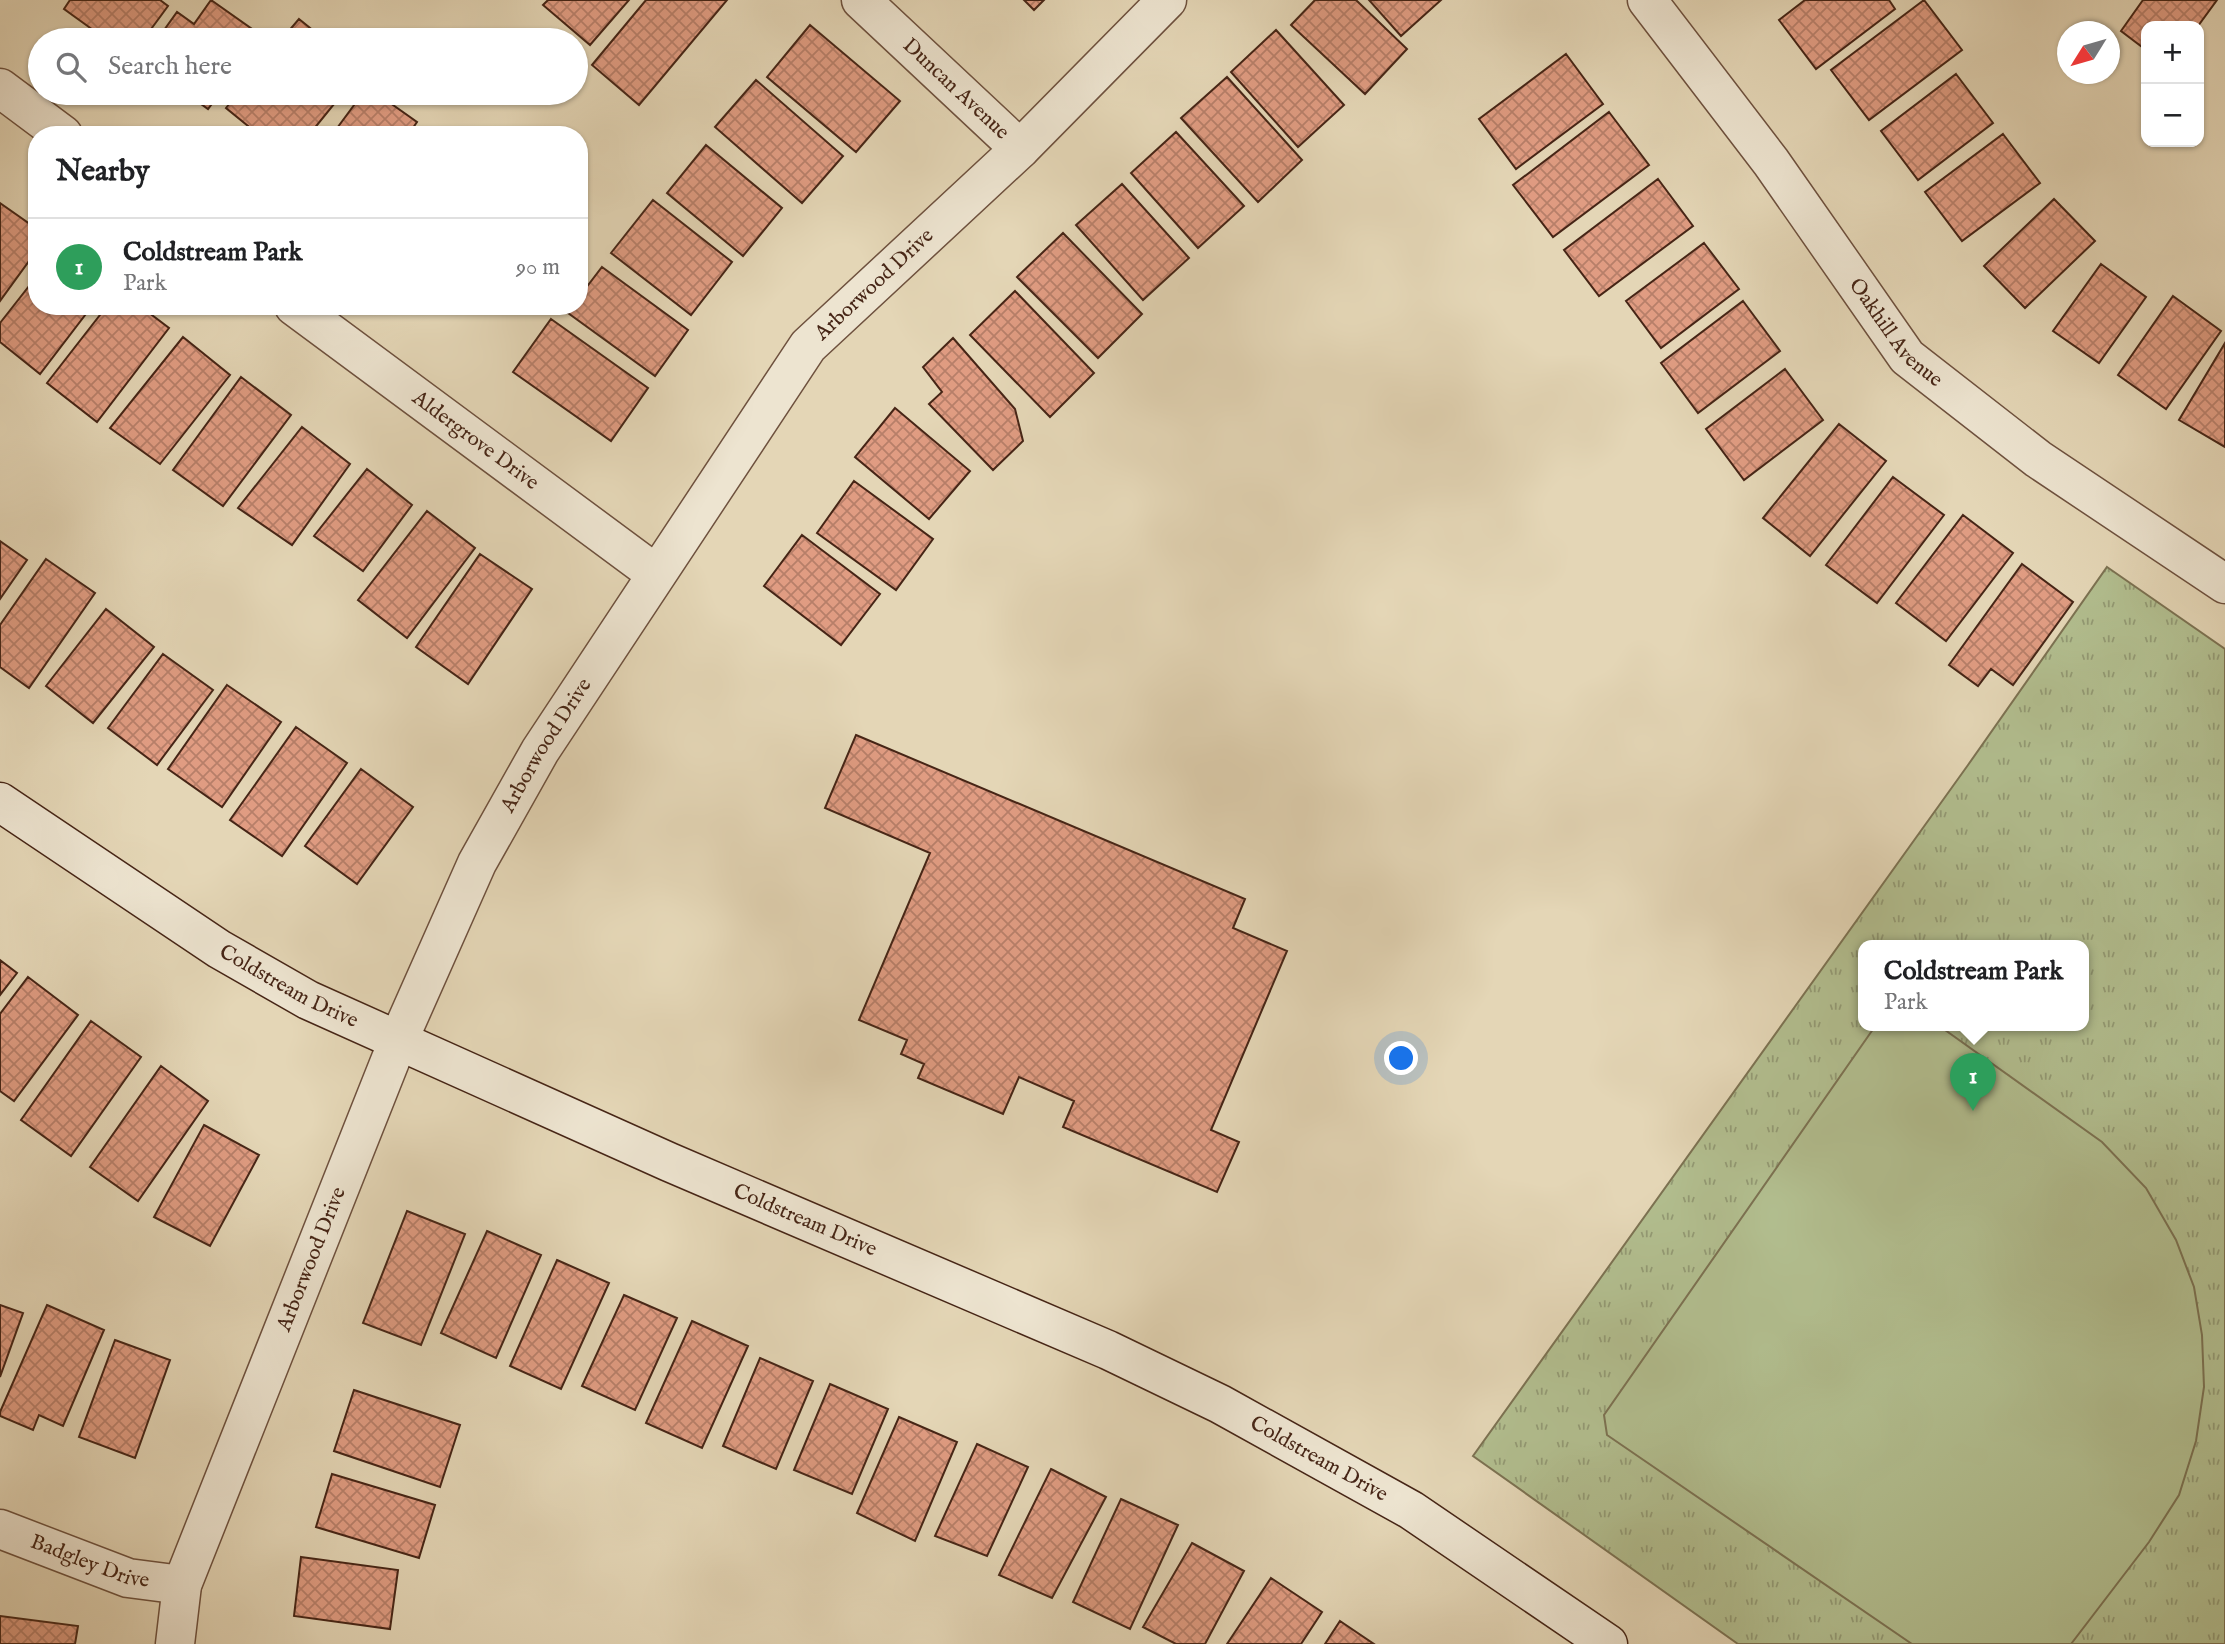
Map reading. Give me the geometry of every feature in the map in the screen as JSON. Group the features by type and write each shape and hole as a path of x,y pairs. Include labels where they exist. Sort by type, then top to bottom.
{"street":[{"name":"Duncan Avenue","path":"861,0 1020,149"},
{"name":"Arborwood Drive","path":"175,1644 182,1585 398,1041 477,863 540,751 808,346 1020,149 1167,0"},
{"name":"Oakhill Avenue","path":"1647,0 1771,162 1907,357 2038,459 2225,584"},
{"path":"0,88 51,126"},
{"name":"Aldergrove Drive","path":"307,315 656,574"},
{"name":"Coldstream Drive","path":"0,802 219,949 308,1000 669,1162 1108,1350 1220,1404 1411,1510 1608,1644"},
{"name":"Badgley Drive","path":"0,1530 128,1578 182,1585"}],"green space":[{"path":"2107,567 2225,649 2225,1644 1738,1644 1473,1456"},
{"path":"1872,1031 1946,1031 2102,1142 2146,1188 2176,1240 2194,1287 2202,1335 2204,1387 2196,1441 2179,1495 2149,1542 2071,1644 1912,1644 1607,1435 1604,1415"}],"building":[{"path":"70,0 160,0 168,6 152,28 90,28 64,9"},
{"path":"211,0 251,28 166,28 177,12 194,24"},
{"path":"548,0 629,0 590,45 588,28 570,28 543,5"},
{"path":"646,0 727,0 639,105 592,65"},
{"path":"1024,0 1044,0 1034,10"},
{"path":"1315,0 1356,0 1407,49 1365,94 1291,25"},
{"path":"1369,0 1441,0 1401,36"},
{"path":"1805,0 1889,0 1895,9 1816,69 1779,20"},
{"path":"1924,0 1962,50 1869,120 1831,70"},
{"path":"2143,0 2217,0 2202,21 2141,21 2141,46 2121,31"},
{"path":"299,19 310,28 291,28"},
{"path":"810,25 900,101 856,152 767,77"},
{"path":"1276,30 1344,105 1298,147 1231,72"},
{"path":"1566,54 1603,104 1516,169 1479,119"},
{"path":"1956,74 1993,123 1918,180 1881,131"},
{"path":"1227,77 1302,160 1258,202 1181,118"},
{"path":"756,80 843,156 802,203 715,127"},
{"path":"228,105 333,105 316,126 248,126 226,108"},
{"path":"354,105 393,105 417,122 414,126 339,126"},
{"path":"1609,112 1649,165 1553,237 1513,185"},
{"path":"1176,132 1244,206 1198,248 1131,173"},
{"path":"2003,134 2040,183 1962,241 1925,192"},
{"path":"706,145 782,208 743,256 667,193"},
{"path":"1658,179 1693,226 1599,296 1564,250"},
{"path":"1122,184 1189,258 1143,300 1076,225"},
{"path":"2054,199 2095,241 2025,308 1984,266"},
{"path":"653,200 732,262 691,315 611,253"},
{"path":"0,203 28,223 28,262 0,301"},
{"path":"1063,233 1142,314 1098,358 1017,277"},
{"path":"1704,243 1739,289 1661,348 1626,301"},
{"path":"2101,264 2146,297 2099,363 2053,331"},
{"path":"602,267 688,330 655,376 571,315 588,315 588,285"},
{"path":"28,287 28,315 85,315 40,374 0,342 0,323"},
{"path":"1015,291 1094,373 1050,417 970,335"},
{"path":"2173,296 2221,331 2166,409 2118,375"},
{"path":"1743,301 1780,351 1698,413 1661,363"},
{"path":"100,315 152,315 169,328 97,422 47,383"},
{"path":"551,319 648,388 611,441 513,372"},
{"path":"183,337 230,375 160,464 110,428"},
{"path":"953,338 1015,409 1023,441 993,470 929,404 942,392 923,367"},
{"path":"2225,343 2225,447 2179,420"},
{"path":"1785,369 1823,420 1744,480 1706,429"},
{"path":"241,377 291,415 223,506 173,470"},
{"path":"895,408 970,471 929,519 855,457"},
{"path":"1839,424 1886,461 1810,556 1763,518"},
{"path":"302,427 350,464 292,545 238,508"},
{"path":"367,469 412,505 363,571 314,536"},
{"path":"1893,477 1944,515 1877,603 1826,565"},
{"path":"854,481 933,539 896,590 817,533"},
{"path":"427,511 475,548 407,638 358,600"},
{"path":"1963,515 2013,553 1946,641 1896,603"},
{"path":"802,535 880,594 841,645 764,586"},
{"path":"0,541 27,560 0,599"},
{"path":"480,554 532,589 468,684 416,647"},
{"path":"46,559 95,593 29,688 0,667 0,625"},
{"path":"2022,564 2073,602 2013,685 1991,669 1978,686 1949,665"},
{"path":"106,609 154,647 93,723 46,686"},
{"path":"163,654 213,690 157,765 108,728"},
{"path":"227,685 281,722 222,807 168,769"},
{"path":"296,727 347,763 282,856 230,820"},
{"path":"856,735 1245,899 1233,928 1287,951 1211,1130 1239,1142 1217,1192 1063,1127 1074,1101 1019,1077 1003,1114 918,1078 924,1064 901,1054 907,1040 859,1020 930,853 825,808"},
{"path":"361,769 413,807 357,884 305,846"},
{"path":"0,960 17,973 0,995"},
{"path":"28,977 78,1015 14,1101 0,1091 0,1014"},
{"path":"91,1021 141,1057 71,1156 21,1120"},
{"path":"161,1066 208,1101 138,1201 90,1167"},
{"path":"204,1125 259,1155 210,1246 154,1217"},
{"path":"407,1211 465,1234 421,1345 363,1323"},
{"path":"487,1231 541,1255 496,1358 441,1333"},
{"path":"557,1260 609,1283 561,1389 510,1366"},
{"path":"624,1295 677,1318 635,1410 582,1386"},
{"path":"0,1305 23,1313 0,1377"},
{"path":"47,1305 104,1330 63,1426 39,1415 33,1430 0,1416 0,1412"},
{"path":"692,1321 748,1346 702,1448 646,1423"},
{"path":"115,1340 170,1360 135,1458 79,1437"},
{"path":"760,1358 813,1381 776,1469 723,1446"},
{"path":"830,1384 888,1409 852,1494 794,1470"},
{"path":"354,1390 460,1425 440,1487 334,1451"},
{"path":"899,1417 957,1442 915,1541 857,1513"},
{"path":"977,1444 1028,1467 987,1556 935,1536"},
{"path":"1051,1469 1106,1497 1052,1598 999,1575"},
{"path":"332,1474 435,1505 419,1558 316,1527"},
{"path":"1121,1499 1178,1525 1130,1629 1073,1602"},
{"path":"1192,1543 1244,1571 1205,1644 1176,1644 1143,1627"},
{"path":"301,1557 398,1570 390,1629 294,1616"},
{"path":"1271,1578 1322,1612 1301,1644 1227,1644"},
{"path":"0,1616 78,1626 75,1644 0,1644"},
{"path":"1340,1621 1374,1644 1325,1644"}],"place":[{"name":"Coldstream Park","path":"1973,1111"}]}
